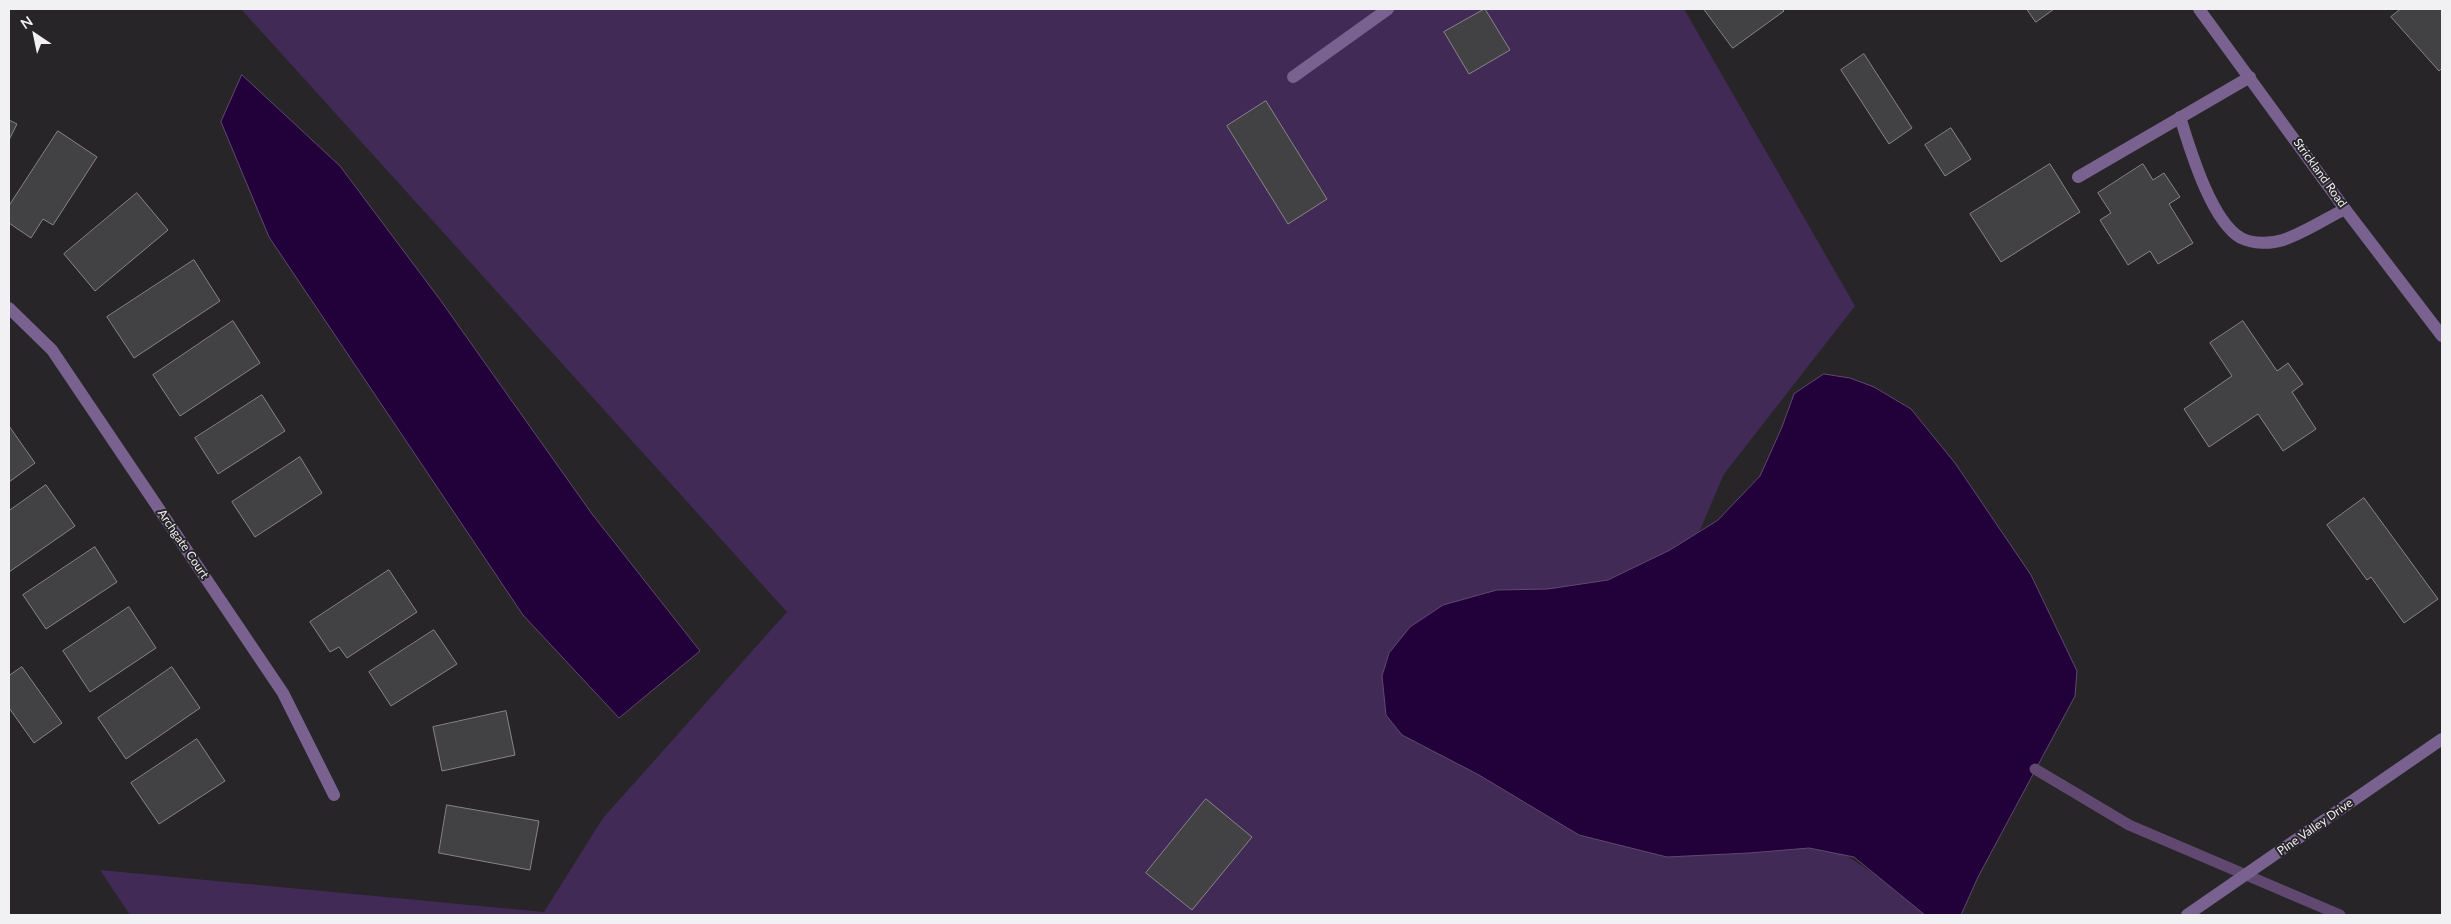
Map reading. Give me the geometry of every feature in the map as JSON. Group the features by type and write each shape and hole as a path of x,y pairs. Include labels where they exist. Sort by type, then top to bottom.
{"street":[{"path":"1293,77 1388,9"},
{"name":"Strickland Road","path":"2199,9 2345,209 2442,336"},
{"path":"2078,177 2250,77"},
{"path":"2180,117 2195,164 2207,191 2224,222 2242,238 2260,243 2282,240 2345,209"},
{"name":"Archgate Court","path":"9,308 52,350 283,693 334,796"},
{"name":"Pine Valley Drive","path":"2187,915 2442,739"}],"shaded area":[{"path":"241,9 1684,9 1855,306 1724,474 1651,644 1788,816 1935,915 130,915 100,870 544,912 603,818 787,612"},
{"path":"242,75 340,166 441,301 592,514 700,651 619,718 523,615 269,237 221,122"},
{"path":"1824,374 1850,378 1874,387 1911,409 1955,463 2031,575 2077,671 2075,696 1978,877 1961,915 1925,915 1854,857 1809,848 1667,857 1579,835 1479,775 1402,735 1386,715 1382,676 1389,653 1410,627 1443,605 1497,590 1548,589 1608,580 1670,550 1718,520 1760,476 1782,427 1794,394"}],"building":[{"path":"1485,9 1510,50 1469,74 1444,32"},
{"path":"1704,9 1782,9 1784,11 1733,48"},
{"path":"2027,9 2054,9 2036,22"},
{"path":"2401,9 2442,9 2442,68 2439,71 2391,17"},
{"path":"1864,54 1912,128 1889,144 1841,70"},
{"path":"1266,101 1327,199 1288,224 1227,126"},
{"path":"9,120 17,124 9,140"},
{"path":"1951,128 1971,159 1945,176 1925,145"},
{"path":"58,131 97,157 53,225 43,219 31,238 9,223 9,206"},
{"path":"2050,164 2080,212 2001,262 1970,214"},
{"path":"2143,164 2153,180 2164,173 2180,197 2169,204 2193,243 2158,264 2150,251 2128,265 2100,220 2111,213 2098,193"},
{"path":"137,193 168,230 95,291 64,254"},
{"path":"194,260 220,301 134,358 107,317"},
{"path":"233,321 260,363 180,416 153,375"},
{"path":"2243,321 2277,371 2288,363 2303,384 2292,392 2316,429 2283,451 2258,414 2209,447 2184,409 2232,376 2210,343"},
{"path":"262,395 285,431 218,474 195,438"},
{"path":"9,426 35,463 9,482"},
{"path":"300,457 322,493 255,537 232,502"},
{"path":"46,485 75,526 9,572 9,511"},
{"path":"2364,498 2438,599 2404,623 2371,577 2367,580 2327,525"},
{"path":"95,547 117,582 46,629 23,595"},
{"path":"389,570 417,612 347,658 339,647 330,652 310,622"},
{"path":"129,607 156,648 90,692 63,651"},
{"path":"434,630 457,664 391,706 369,672"},
{"path":"22,667 62,723 34,743 9,708 9,676"},
{"path":"172,667 200,708 126,759 98,718"},
{"path":"506,711 515,755 442,771 433,727"},
{"path":"197,739 225,781 159,824 131,783"},
{"path":"1206,799 1252,837 1192,910 1146,873"},
{"path":"447,805 539,821 530,870 439,853"}],"waterway":[{"path":"2035,769 2129,825 2340,915"}]}
